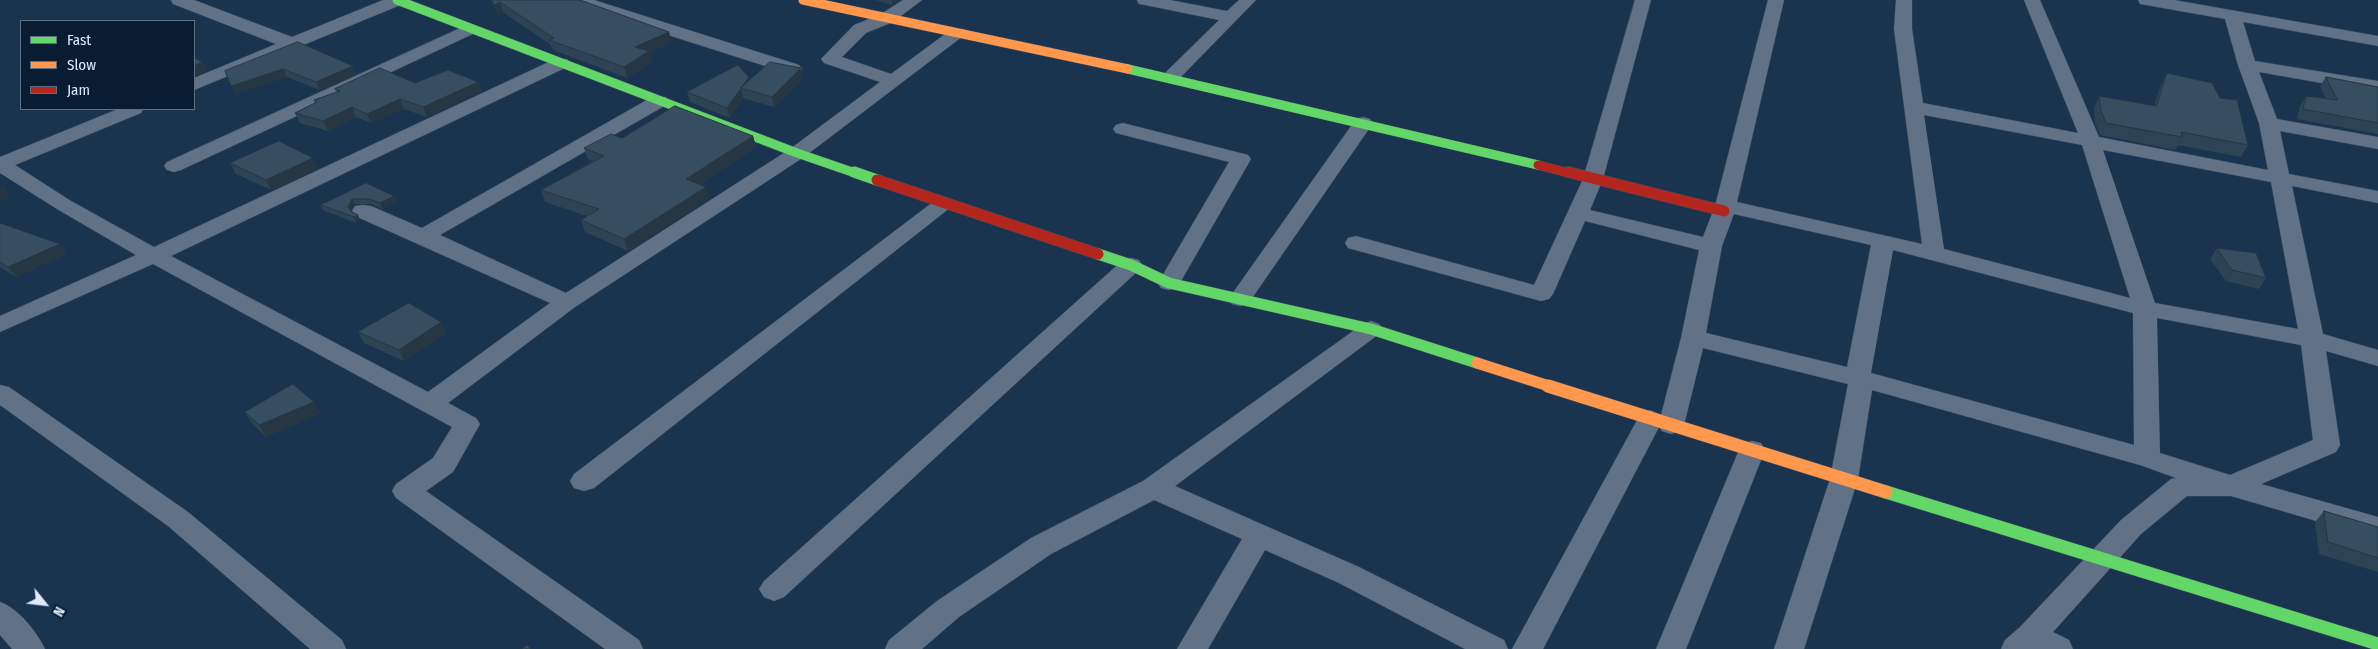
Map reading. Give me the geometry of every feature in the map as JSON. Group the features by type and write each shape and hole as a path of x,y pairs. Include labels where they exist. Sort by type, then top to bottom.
{"street":[{"path":"179,0 293,44"},
{"path":"195,84 397,0 797,153 1130,265 1169,283 1371,330 1660,422 2378,644"},
{"path":"577,0 793,69"},
{"path":"616,12 640,0"},
{"path":"803,0 1170,78 1593,179 1934,253 2145,309 2312,339 2378,358"},
{"path":"894,81 830,59 860,29 887,18 914,0"},
{"path":"1144,0 1231,17"},
{"path":"1170,78 1248,0"},
{"path":"1356,243 1541,294 1593,179 1643,0"},
{"path":"1526,649 1660,422 1693,338 1711,246 1725,208 1776,0"},
{"path":"1904,0 1903,29 1934,253"},
{"path":"2032,0 2090,141 2145,309 2147,458"},
{"path":"2146,0 2378,41"},
{"path":"2035,645 2101,558 2131,527 2181,486 2230,486 2327,444 2312,339 2269,124 2247,64 2232,14"},
{"path":"174,166 469,29"},
{"path":"429,404 567,302 797,153 958,33"},
{"path":"0,325 154,256 561,63"},
{"path":"2247,64 2378,87"},
{"path":"424,236 659,101"},
{"path":"1915,107 2278,176 2378,197"},
{"path":"0,164 132,110"},
{"path":"1240,299 1363,123"},
{"path":"2269,124 2378,143"},
{"path":"1123,129 1241,159 1169,283"},
{"path":"0,164 64,205 154,256 467,424 443,465 406,491 628,649"},
{"path":"584,481 944,203"},
{"path":"363,211 424,236 567,302"},
{"path":"1578,214 1711,246"},
{"path":"1789,649 1844,479 1861,378 1858,377 1883,242"},
{"path":"774,589 1130,265"},
{"path":"900,649 948,609 1041,546 1152,488 1371,330"},
{"path":"1693,338 1861,378 2147,458 2230,486 2378,528"},
{"path":"0,394 178,519 331,649"},
{"path":"1671,649 1752,450"},
{"path":"1152,488 1349,574 1493,649"},
{"path":"1192,649 1259,535"},
{"path":"0,614 30,649"}],"building":[{"path":"492,0 580,0 669,32 635,47 649,51 624,67 549,40 554,38 500,2 494,5"},
{"path":"298,42 353,66 316,82 283,69 231,86 225,71"},
{"path":"195,58 203,62 195,66"},
{"path":"770,62 801,68 772,97 741,88"},
{"path":"738,65 749,77 727,108 687,92"},
{"path":"380,68 415,83 448,70 478,82 423,107 400,99 367,114 352,107 323,121 295,113 317,102 314,100 340,91 335,89"},
{"path":"2167,73 2212,83 2220,98 2237,100 2248,145 2181,132 2182,137 2106,123 2101,111 2099,96 2156,106"},
{"path":"2326,77 2378,87 2378,123 2303,109 2306,96 2337,100"},
{"path":"675,106 753,136 686,179 706,187 624,239 581,220 599,209 541,190 604,156 584,148 611,134 622,138"},
{"path":"279,141 313,158 266,180 230,163"},
{"path":"366,183 394,196 380,203 369,199 352,199 348,207 358,215 354,217 321,205"},
{"path":"0,223 60,244 8,267 0,262"},
{"path":"2217,248 2256,253 2266,278 2232,270"},
{"path":"409,303 441,322 399,350 358,332"},
{"path":"293,384 314,402 259,425 245,412"},
{"path":"2324,511 2378,527 2378,558 2328,542"},
{"path":"527,645 531,649 522,649"}],"traffic: fast":[{"path":"397,0 797,153 877,180"},
{"path":"1128,69 1538,165"},
{"path":"1098,254 1131,265 1169,283 1371,329 1477,363"},
{"path":"1886,492 2378,644"}],"traffic: slow":[{"path":"803,0 1128,69"},
{"path":"1477,363 1886,492"}],"traffic: jam":[{"path":"1538,165 1724,211"},
{"path":"877,180 1098,254"}]}
